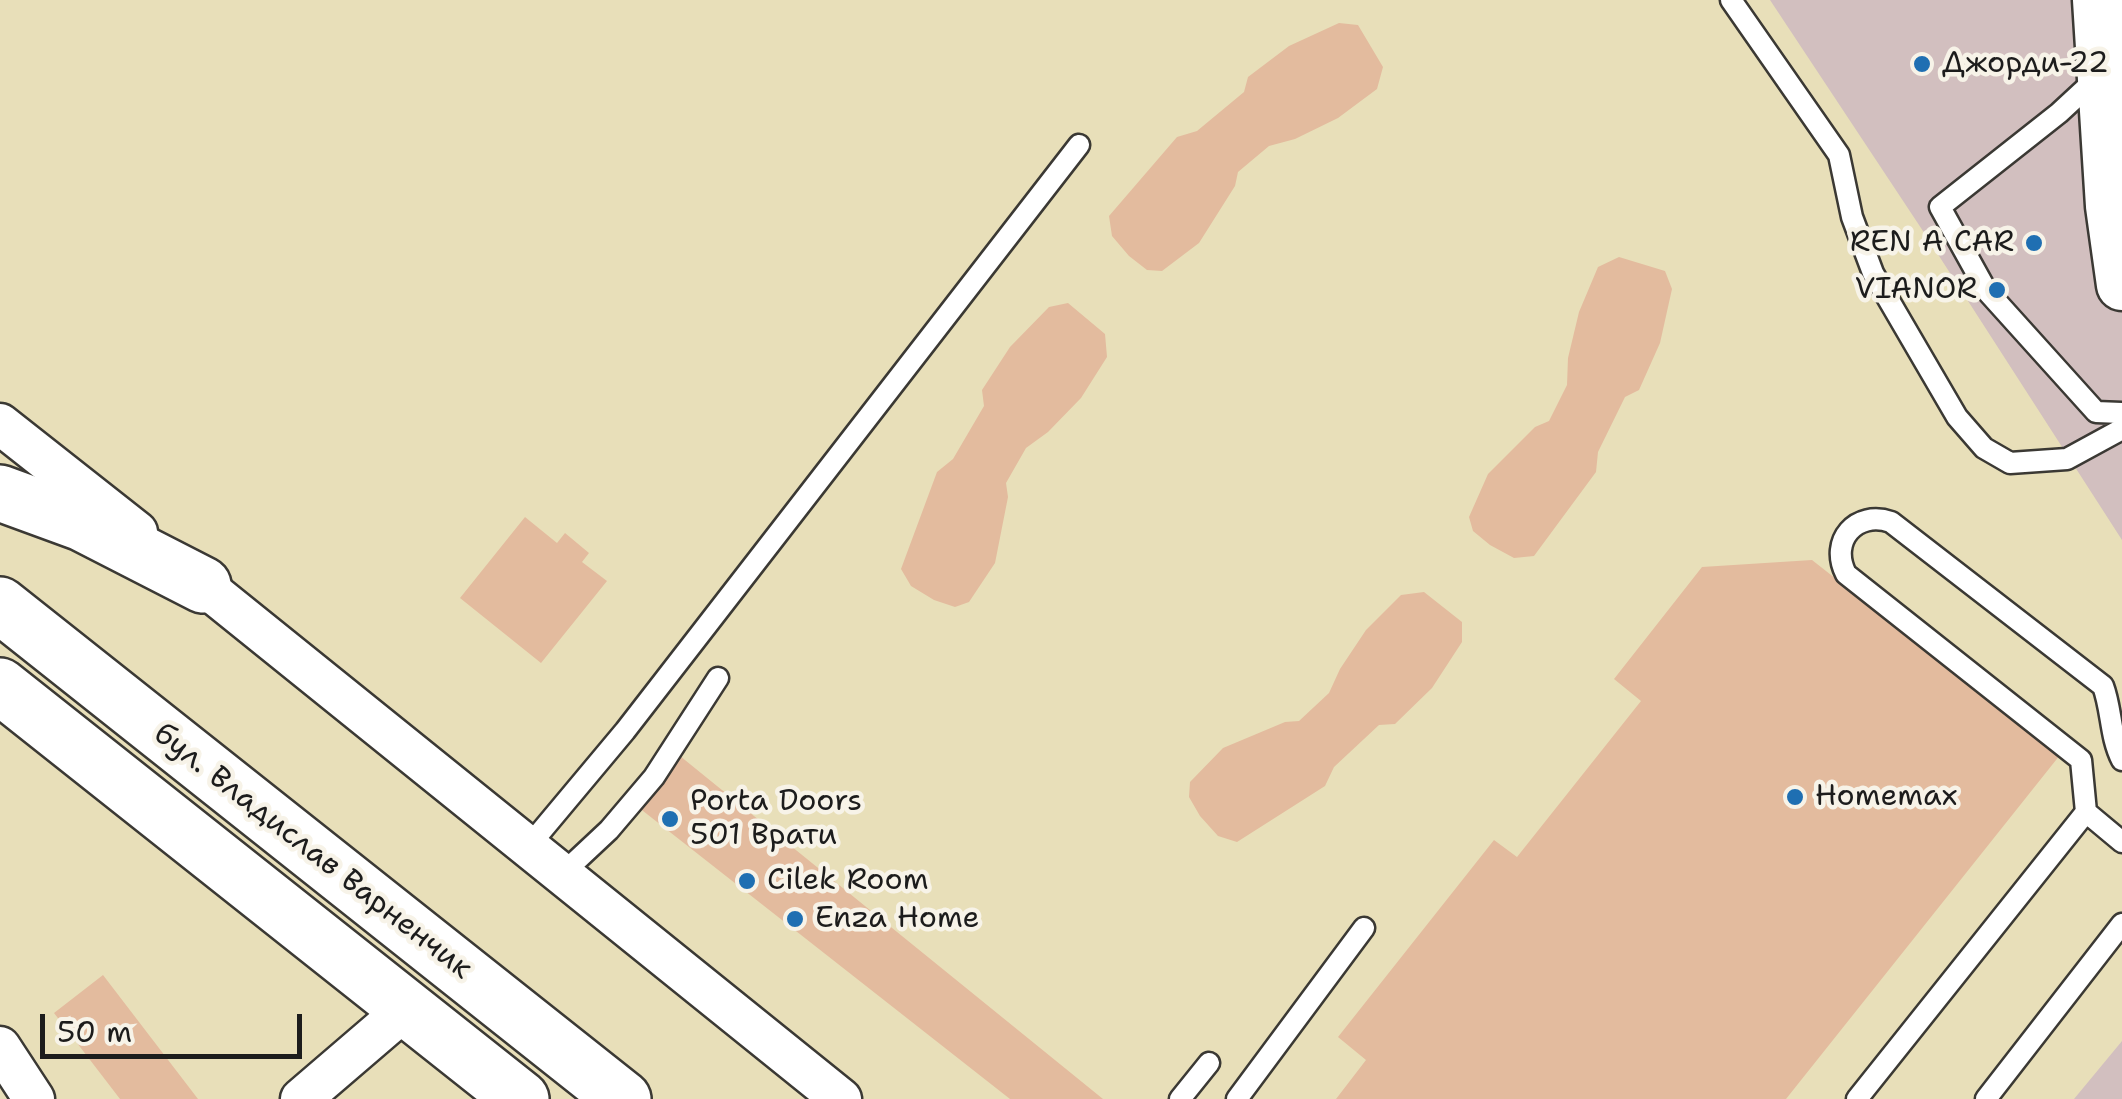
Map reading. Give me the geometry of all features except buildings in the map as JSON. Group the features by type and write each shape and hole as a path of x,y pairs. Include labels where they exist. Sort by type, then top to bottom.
{"main road":[{"path":"0,493 82,523 203,585"},
{"name":"бул. Владислав Варненчик","path":"0,605 623,1099"},
{"name":"бул. Владислав Варненчик","path":"0,686 521,1099"}],"street":[{"path":"2098,0 2111,206 2122,285"},
{"path":"0,424 841,1099"},
{"path":"300,1099 407,1008"},
{"path":"0,1047 34,1099"}],"lane":[{"path":"1731,0 1839,155 1852,217 1873,272 1956,418 1984,448 2010,463 2067,458 2122,429"},
{"path":"2101,74 2059,113 1940,207 1986,290 2096,412 2122,412"},
{"path":"528,846 625,731 1079,145"},
{"path":"1857,1099 2086,812 2081,760 1846,574 1840,550 1848,530 1865,519 1891,522 2103,686 2122,760"},
{"path":"562,874 610,830 654,777 718,678"},
{"path":"2086,812 2122,842"},
{"path":"1986,1099 2122,924"},
{"path":"1236,1099 1364,928"},
{"path":"1180,1099 1209,1063"}],"shaded area":[{"path":"1770,0 2122,0 2122,540 1921,228"},
{"path":"2122,1041 2122,1099 2074,1099"}],"place":[{"name":"Джорди-22","path":"1922,64"},
{"name":"REN A CAR","path":"2034,243"},
{"name":"VIANOR","path":"1997,290"},
{"name":"Homemax","path":"1795,797"},
{"name":"Porta Doors 501 Врати","path":"670,819"},
{"name":"Cilek Room","path":"747,881"},
{"name":"Enza Home","path":"795,919"}]}
